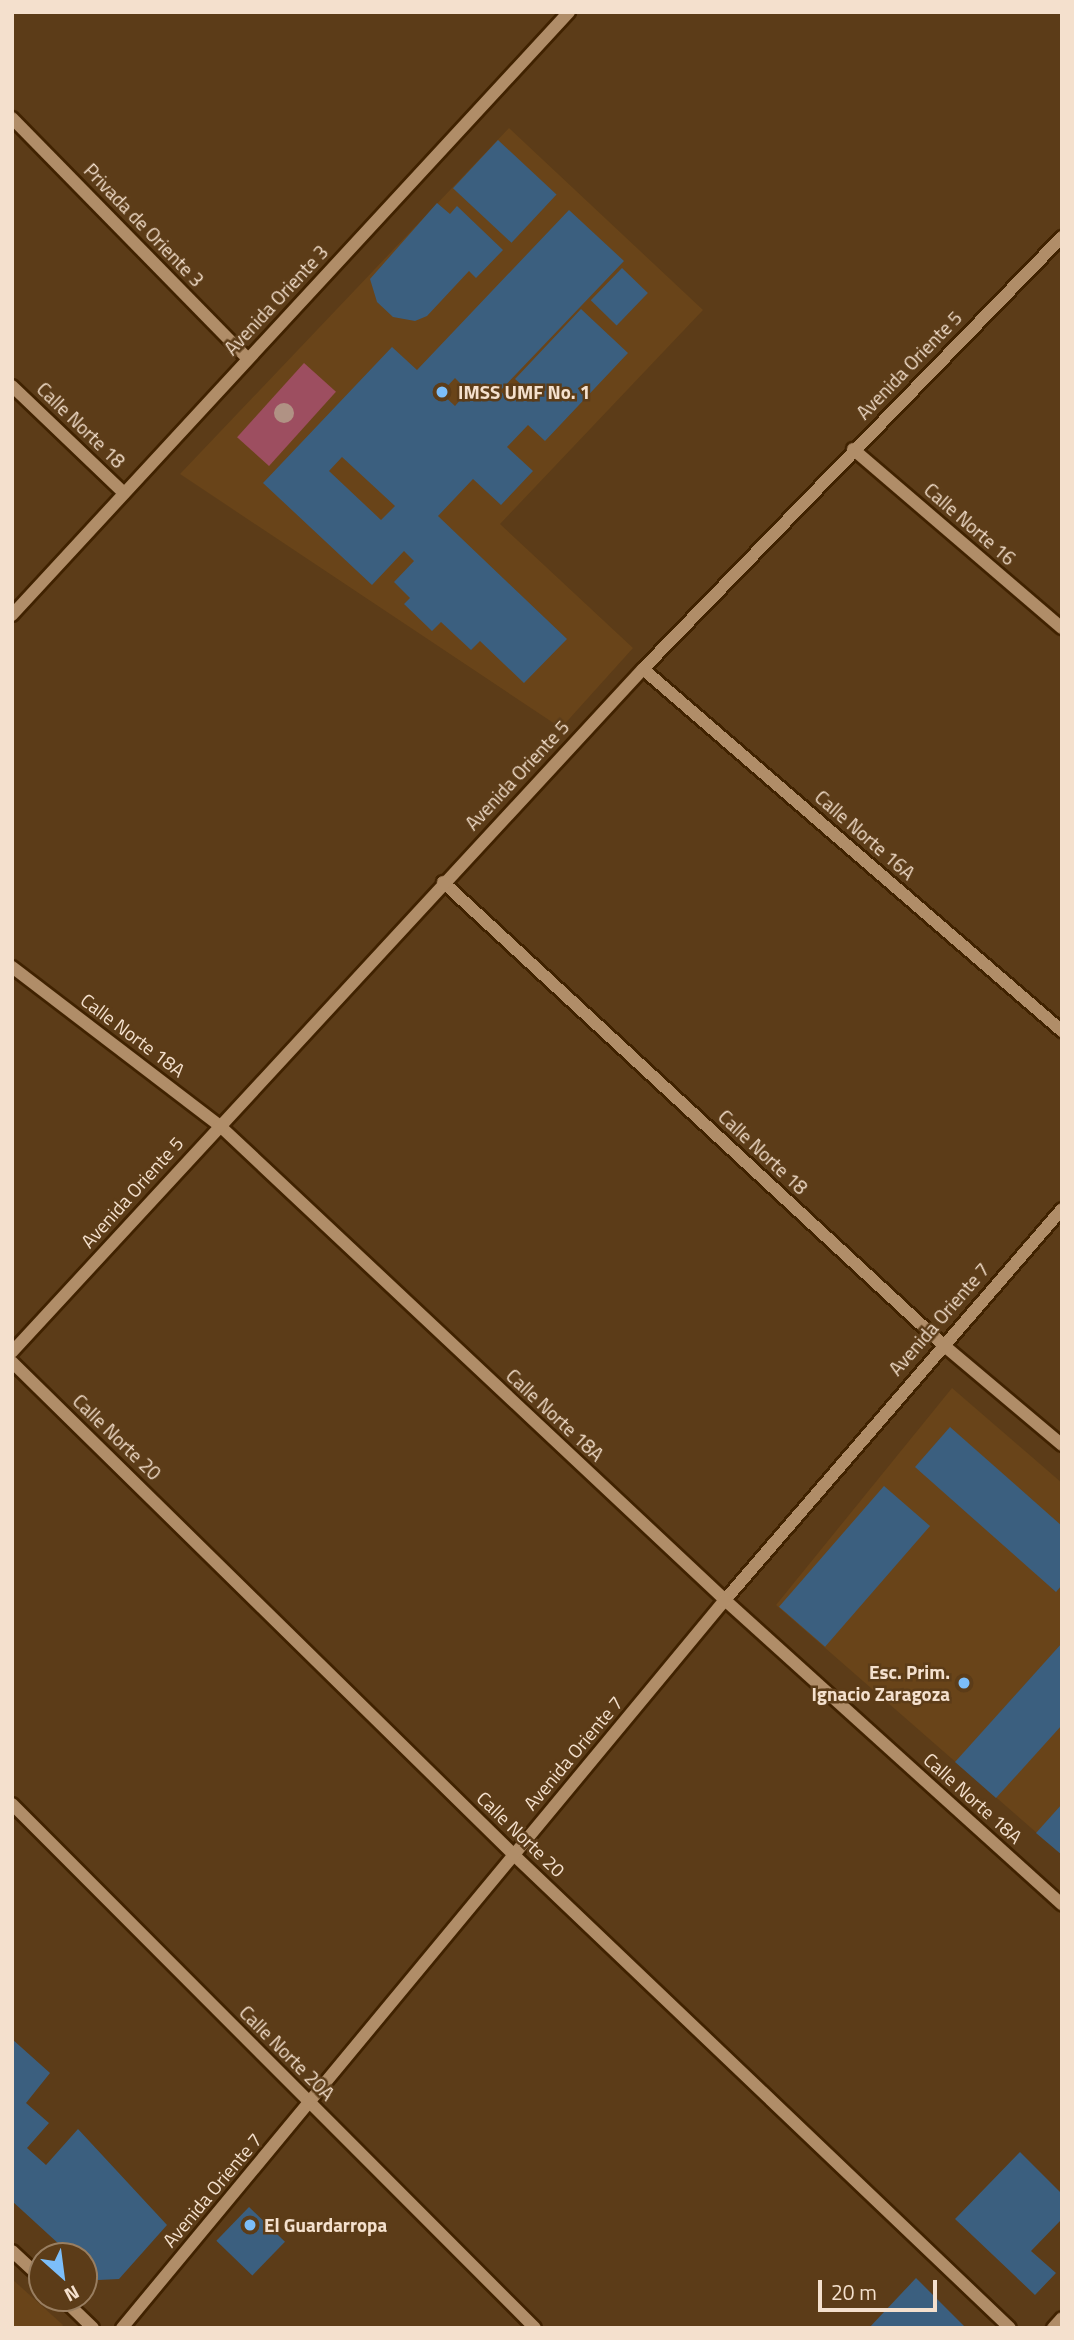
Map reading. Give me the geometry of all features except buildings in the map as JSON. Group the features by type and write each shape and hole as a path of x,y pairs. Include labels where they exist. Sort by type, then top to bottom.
{"street":[{"name":"Avenida Oriente 3","path":"12,615 569,12"},
{"name":"Privada de Oriente 3","path":"12,118 248,359"},
{"name":"Avenida Oriente 5","path":"12,1352 643,669 853,449 1062,237"},
{"name":"Calle Norte 18","path":"12,386 124,493"},
{"name":"Calle Norte 16","path":"853,449 1062,628"},
{"name":"Calle Norte 16A","path":"643,669 1062,1031"},
{"name":"Calle Norte 18","path":"443,883 942,1343 1062,1445"},
{"name":"Calle Norte 18A","path":"12,967 219,1125 725,1600 1062,1904"},
{"name":"Avenida Oriente 7","path":"122,2328 725,1600 942,1343 1062,1209"},
{"name":"Calle Norte 20","path":"12,1362 514,1854 1010,2328"},
{"name":"Calle Norte 20A","path":"12,1804 535,2328"},
{"path":"12,2251 28,2266"},
{"path":"76,2312 93,2328"},
{"path":"1053,2328 1062,2318"}],"shaded area":[{"name":"IMSS UMF No. 1","path":"509,128 703,310 500,524 633,648 561,728 180,474"},
{"path":"304,363 336,392 269,466 237,437"},
{"name":"Esc. Prim. Ignacio Zaragoza","path":"952,1388 1062,1483 1062,1855 776,1605"},
{"path":"12,2279 28,2293 28,2312 49,2312 63,2325 61,2328 12,2328"}],"place":[{"name":"IMSS UMF No. 1","path":"442,392"},
{"name":"Esc. Prim. Ignacio Zaragoza","path":"964,1683"},
{"name":"El Guardarropa","path":"250,2225"}]}
